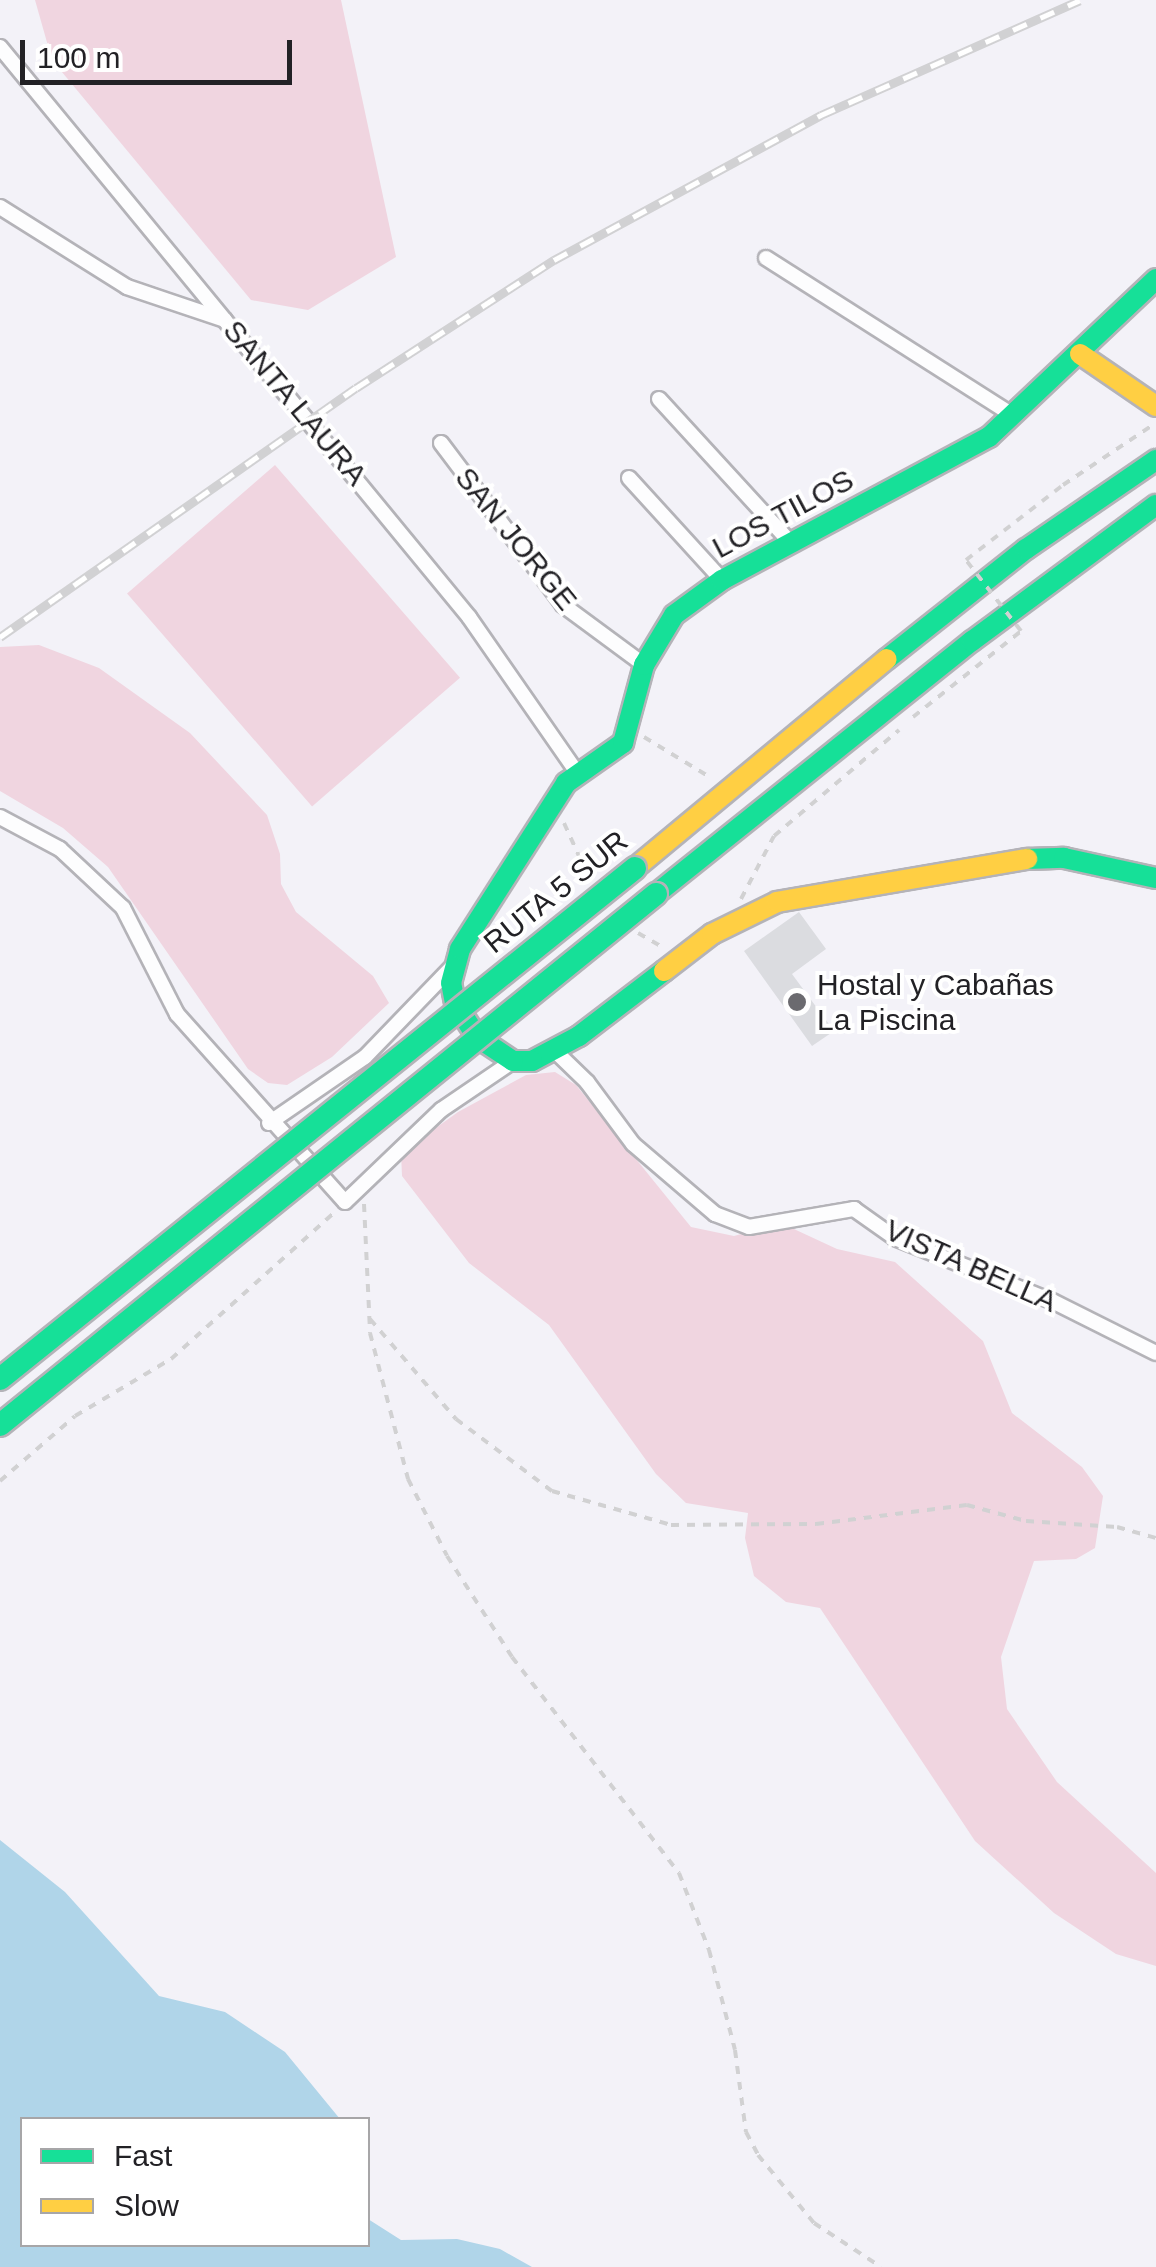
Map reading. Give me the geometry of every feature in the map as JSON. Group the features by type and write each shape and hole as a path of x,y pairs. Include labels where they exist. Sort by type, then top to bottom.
{"main road":[{"name":"LOS TILOS","path":"631,728 644,665 674,615 722,580 960,454 1014,416 1156,279"},
{"path":"1080,354 1156,406"},
{"name":"RUTA 5 SUR","path":"0,1379 635,868 722,791 1026,549 1156,460"},
{"path":"0,1424 972,640 1156,505"},
{"path":"631,728 614,752 576,771 454,966 455,1002 467,1022 494,1052 513,1061 555,1051 738,918 810,894 1033,858 1083,861 1156,878"}],"street":[{"name":"SANTA LAURA","path":"0,46 469,616 576,771"},
{"path":"0,206 95,271 226,320"},
{"path":"766,258 1014,416"},
{"path":"659,399 790,542"},
{"name":"SAN JORGE","path":"441,444 564,604 644,665"},
{"path":"629,478 722,580"},
{"path":"0,817 60,848 123,908 178,1014 269,1123 345,1202 442,1110 513,1061"},
{"path":"269,1123 365,1058 454,966"},
{"name":"VISTA BELLA","path":"555,1051 588,1082 633,1144 716,1214 750,1227 854,1208 894,1238 1052,1301 1156,1353"}],"path":[{"path":"738,918 750,873 774,836 1021,631 966,560 1062,485 1156,423"},
{"path":"631,728 722,791"},
{"path":"0,1481 76,1416 170,1359 345,1202 366,1204 368,1317 408,1479 447,1556 512,1657 647,1826 695,1904 736,2050 746,2132 814,2223 880,2267"},
{"path":"368,1317 456,1420 552,1491 671,1525 816,1524 968,1505 1026,1521 1117,1527 1156,1538"}],"shaded area":[{"path":"35,0 341,0 396,257 308,310 251,300 52,60"},
{"path":"275,465 460,678 312,806 127,594"},
{"path":"39,645 99,668 190,733 267,815 280,854 281,884 296,912 373,976 389,1003 332,1057 287,1085 268,1083 248,1069 108,867 63,828 0,791 0,647"},
{"path":"555,1072 576,1085 691,1227 734,1236 781,1223 837,1249 895,1262 983,1341 1012,1413 1082,1467 1103,1496 1095,1548 1076,1559 1034,1561 1001,1657 1007,1709 1057,1782 1156,1873 1156,1966 1116,1954 1054,1913 975,1841 820,1608 786,1602 754,1576 745,1538 748,1513 686,1503 656,1474 549,1325 469,1263 402,1176 401,1153 458,1112 526,1075"}],"water":[{"path":"0,1840 65,1892 159,1996 225,2012 285,2052 338,2117 20,2117 20,2247 370,2247 370,2220 401,2240 457,2239 500,2249 532,2267 0,2267"}],"building":[{"name":"Hostal y Cabañas La Piscina","path":"799,912 826,949 792,974 834,1031 812,1046 744,951"}],"railway":[{"path":"0,637 356,388 554,260 821,115 1080,0"}],"traffic: fast":[{"path":"664,971 579,1036 532,1061 513,1061 477,1037 455,1003 451,983 460,949 566,783 623,743 644,665 674,615 722,580 989,437 1156,279"},
{"path":"887,659 1026,549 1156,460"},
{"path":"656,894 972,641 1156,505"},
{"path":"1027,859 1064,858 1156,878"},
{"path":"0,1379 635,868"},
{"path":"0,1425 656,894"}],"traffic: slow":[{"path":"1080,354 1156,406"},
{"path":"635,868 887,659"},
{"path":"664,971 712,934 777,902 1027,859"}],"place":[{"name":"Hostal y Cabañas La Piscina","path":"797,1002"}]}
